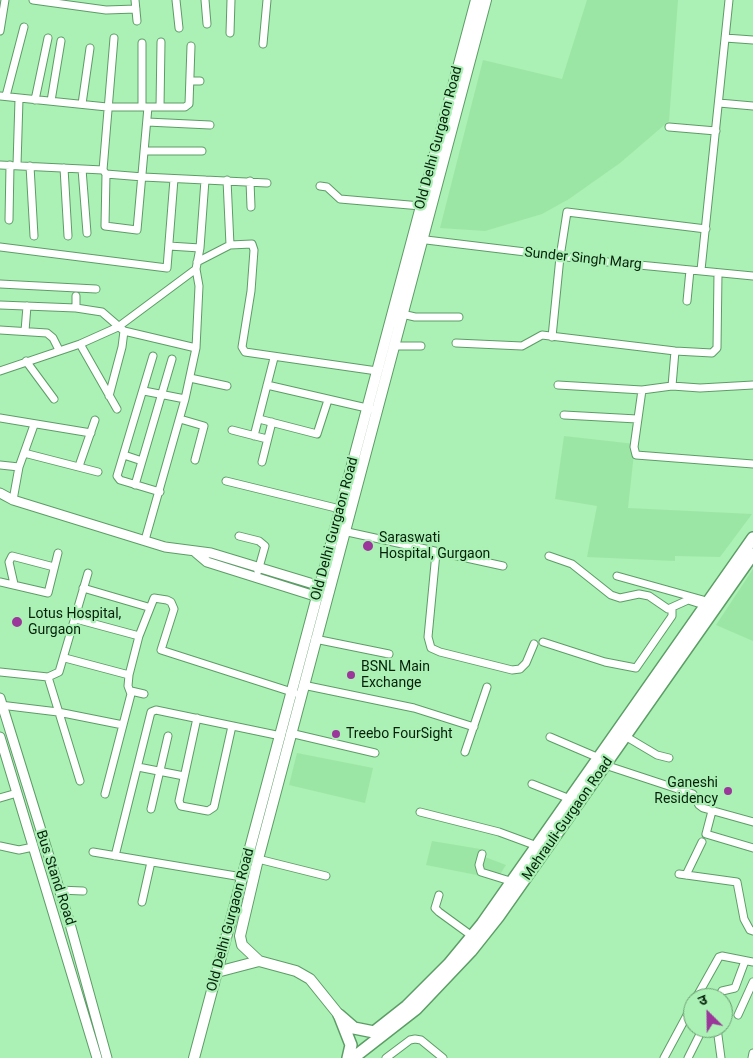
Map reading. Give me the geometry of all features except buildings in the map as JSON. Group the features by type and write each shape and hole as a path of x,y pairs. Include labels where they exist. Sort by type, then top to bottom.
{"main road":[{"name":"Old Delhi Gurgaon Road","path":"259,960 242,945 240,936 256,852 286,734 315,638 343,531 372,409 377,372 418,239 472,34 476,0"},
{"name":"Old Delhi Gurgaon Road","path":"298,691 320,586 340,509 402,314 418,239 421,206 472,34 486,0"},
{"name":"Mehrauli-Gurgaon Road","path":"353,1058 416,1009 471,952 528,877 582,790 753,538"},
{"name":"Mehrauli-Gurgaon Road","path":"602,761 625,736 710,602 753,554"},
{"name":"Mehrauli-Gurgaon Road","path":"339,1015 354,1028 374,1032 407,1006 449,964 472,936 570,799 582,790"},
{"name":"Old Delhi Gurgaon Road","path":"194,1058 242,877 256,852"},
{"path":"217,972 259,960 304,974 339,1015 351,1045 348,1058"}],"street":[{"path":"0,31 5,0"},
{"path":"33,0 106,10 136,9"},
{"path":"135,0 137,21"},
{"path":"176,0 179,28"},
{"path":"205,0 206,24"},
{"path":"230,32 231,0"},
{"path":"263,44 267,0"},
{"path":"701,270 729,0"},
{"path":"24,27 3,96 107,106 188,106 191,46"},
{"path":"35,100 48,38"},
{"path":"114,38 107,106 104,172 105,226 135,231 138,228 148,122 145,107 142,43"},
{"path":"725,38 753,40"},
{"path":"51,101 61,41"},
{"path":"160,107 161,42"},
{"path":"82,104 90,48"},
{"path":"190,81 200,82"},
{"path":"9,220 19,98"},
{"path":"718,103 753,106"},
{"path":"148,122 210,125"},
{"path":"669,127 716,131"},
{"path":"145,151 202,152"},
{"path":"0,164 82,169 143,177 267,183"},
{"path":"30,166 34,236"},
{"path":"64,168 68,236"},
{"path":"82,169 87,233"},
{"path":"0,247 165,268 169,265 174,179"},
{"path":"145,540 180,419 196,348 198,286 196,266 200,248 205,180"},
{"path":"227,180 230,244"},
{"path":"250,181 251,207"},
{"path":"320,186 327,187 340,200 421,206"},
{"path":"552,337 560,257 567,212 706,229"},
{"name":"Sunder Singh Marg","path":"418,239 560,257 753,276"},
{"path":"0,371 121,329 196,266 230,244 247,243 252,244 254,250 252,291 242,350 254,355 377,372"},
{"path":"169,246 200,248"},
{"path":"687,301 690,270"},
{"path":"456,342 522,346 542,335 675,351 712,353 717,348 718,273"},
{"path":"0,284 96,289"},
{"path":"76,296 76,308"},
{"path":"0,305 76,308 102,312 121,329 196,348"},
{"path":"25,331 27,306"},
{"path":"402,314 415,317 459,317"},
{"path":"109,396 122,347 121,329"},
{"path":"0,330 51,335 59,350"},
{"path":"80,344 117,409"},
{"path":"393,346 421,346"},
{"path":"672,386 675,351"},
{"path":"153,356 117,478 160,492"},
{"path":"254,436 274,358"},
{"path":"136,485 172,359"},
{"path":"26,361 54,399"},
{"path":"190,378 227,386"},
{"path":"267,385 372,409"},
{"path":"558,385 642,390 672,386 700,388 753,385"},
{"path":"642,390 634,447 636,456 753,464"},
{"path":"144,391 185,399"},
{"path":"259,419 317,434 328,400"},
{"path":"564,415 637,419"},
{"path":"0,418 91,434"},
{"path":"180,419 204,426 195,460"},
{"path":"79,466 95,420"},
{"path":"262,462 272,422"},
{"path":"34,425 19,468 5,498 145,540 211,553 320,586"},
{"path":"232,430 267,439"},
{"path":"24,453 98,472"},
{"path":"124,455 142,461"},
{"path":"0,465 19,468"},
{"path":"226,481 340,509"},
{"path":"343,531 436,553 503,566"},
{"path":"239,536 259,541 265,546 257,579"},
{"path":"194,551 208,562 318,597"},
{"path":"0,582 48,593 58,553"},
{"path":"436,553 428,637 431,648 440,652 512,670 520,668 526,663 534,644"},
{"path":"14,584 9,562 12,556 54,567"},
{"path":"549,556 572,564 611,595 620,598 639,594 649,596 668,608 688,600 710,602"},
{"path":"0,672 48,677 59,672 65,658 88,573"},
{"path":"617,576 710,602"},
{"path":"83,588 148,607"},
{"path":"105,794 131,691 128,686 129,676 139,636 148,607 156,597 166,600 173,605 161,650 298,691 414,708 474,727"},
{"path":"543,642 605,662 636,668 672,616 672,608"},
{"path":"76,619 139,636"},
{"path":"315,638 390,654"},
{"path":"65,658 129,676"},
{"path":"48,677 80,781"},
{"path":"465,752 487,687"},
{"path":"131,691 144,694"},
{"path":"1,702 123,725"},
{"name":"Bus Stand Road","path":"1,702 70,924 108,1058"},
{"path":"115,856 151,712 156,710 375,753"},
{"path":"197,718 184,776 180,804 208,811 216,803 232,726"},
{"path":"151,809 168,736"},
{"path":"625,736 657,755 669,758"},
{"name":"Bus Stand Road","path":"0,737 97,1058"},
{"path":"550,738 602,761 693,794 700,806 712,811 753,822"},
{"path":"138,767 184,776"},
{"path":"532,784 570,799"},
{"path":"0,798 17,794"},
{"path":"712,811 706,834 753,848"},
{"path":"420,812 499,832 537,846"},
{"path":"702,842 682,875 737,882 744,919 750,930 753,931"},
{"path":"0,846 19,850 33,847"},
{"path":"93,852 242,877"},
{"path":"256,852 326,876"},
{"path":"482,854 481,872 510,881"},
{"path":"142,902 151,862"},
{"path":"58,890 83,891"},
{"path":"439,895 435,908 472,936"},
{"path":"58,926 70,924"},
{"path":"702,988 719,957 749,961 733,989"},
{"path":"738,1015 753,982"},
{"path":"667,1057 683,1024"},
{"path":"688,1058 698,1038"},
{"path":"718,1038 721,1058"},
{"path":"390,1057 410,1040 415,1039 421,1040 443,1058"},
{"path":"752,1058 753,1053"}],"shaded area":[{"path":"587,0 678,0 669,121 620,163 569,199 542,214 485,231 440,228 483,60 562,79"},
{"path":"564,436 635,444 628,508 752,514 720,557 675,556 675,561 587,557 597,506 555,499"},
{"path":"753,569 753,641 716,625"},
{"path":"297,753 373,768 365,803 289,785"},
{"path":"432,841 486,850 485,857 506,865 497,879 426,865"}],"place":[{"name":"Saraswati Hospital, Gurgaon","path":"368,546"},
{"name":"Lotus Hospital, Gurgaon","path":"17,622"},
{"name":"BSNL Main Exchange","path":"351,675"},
{"name":"Treebo FourSight","path":"336,734"},
{"name":"Ganeshi Residency","path":"728,791"}]}
